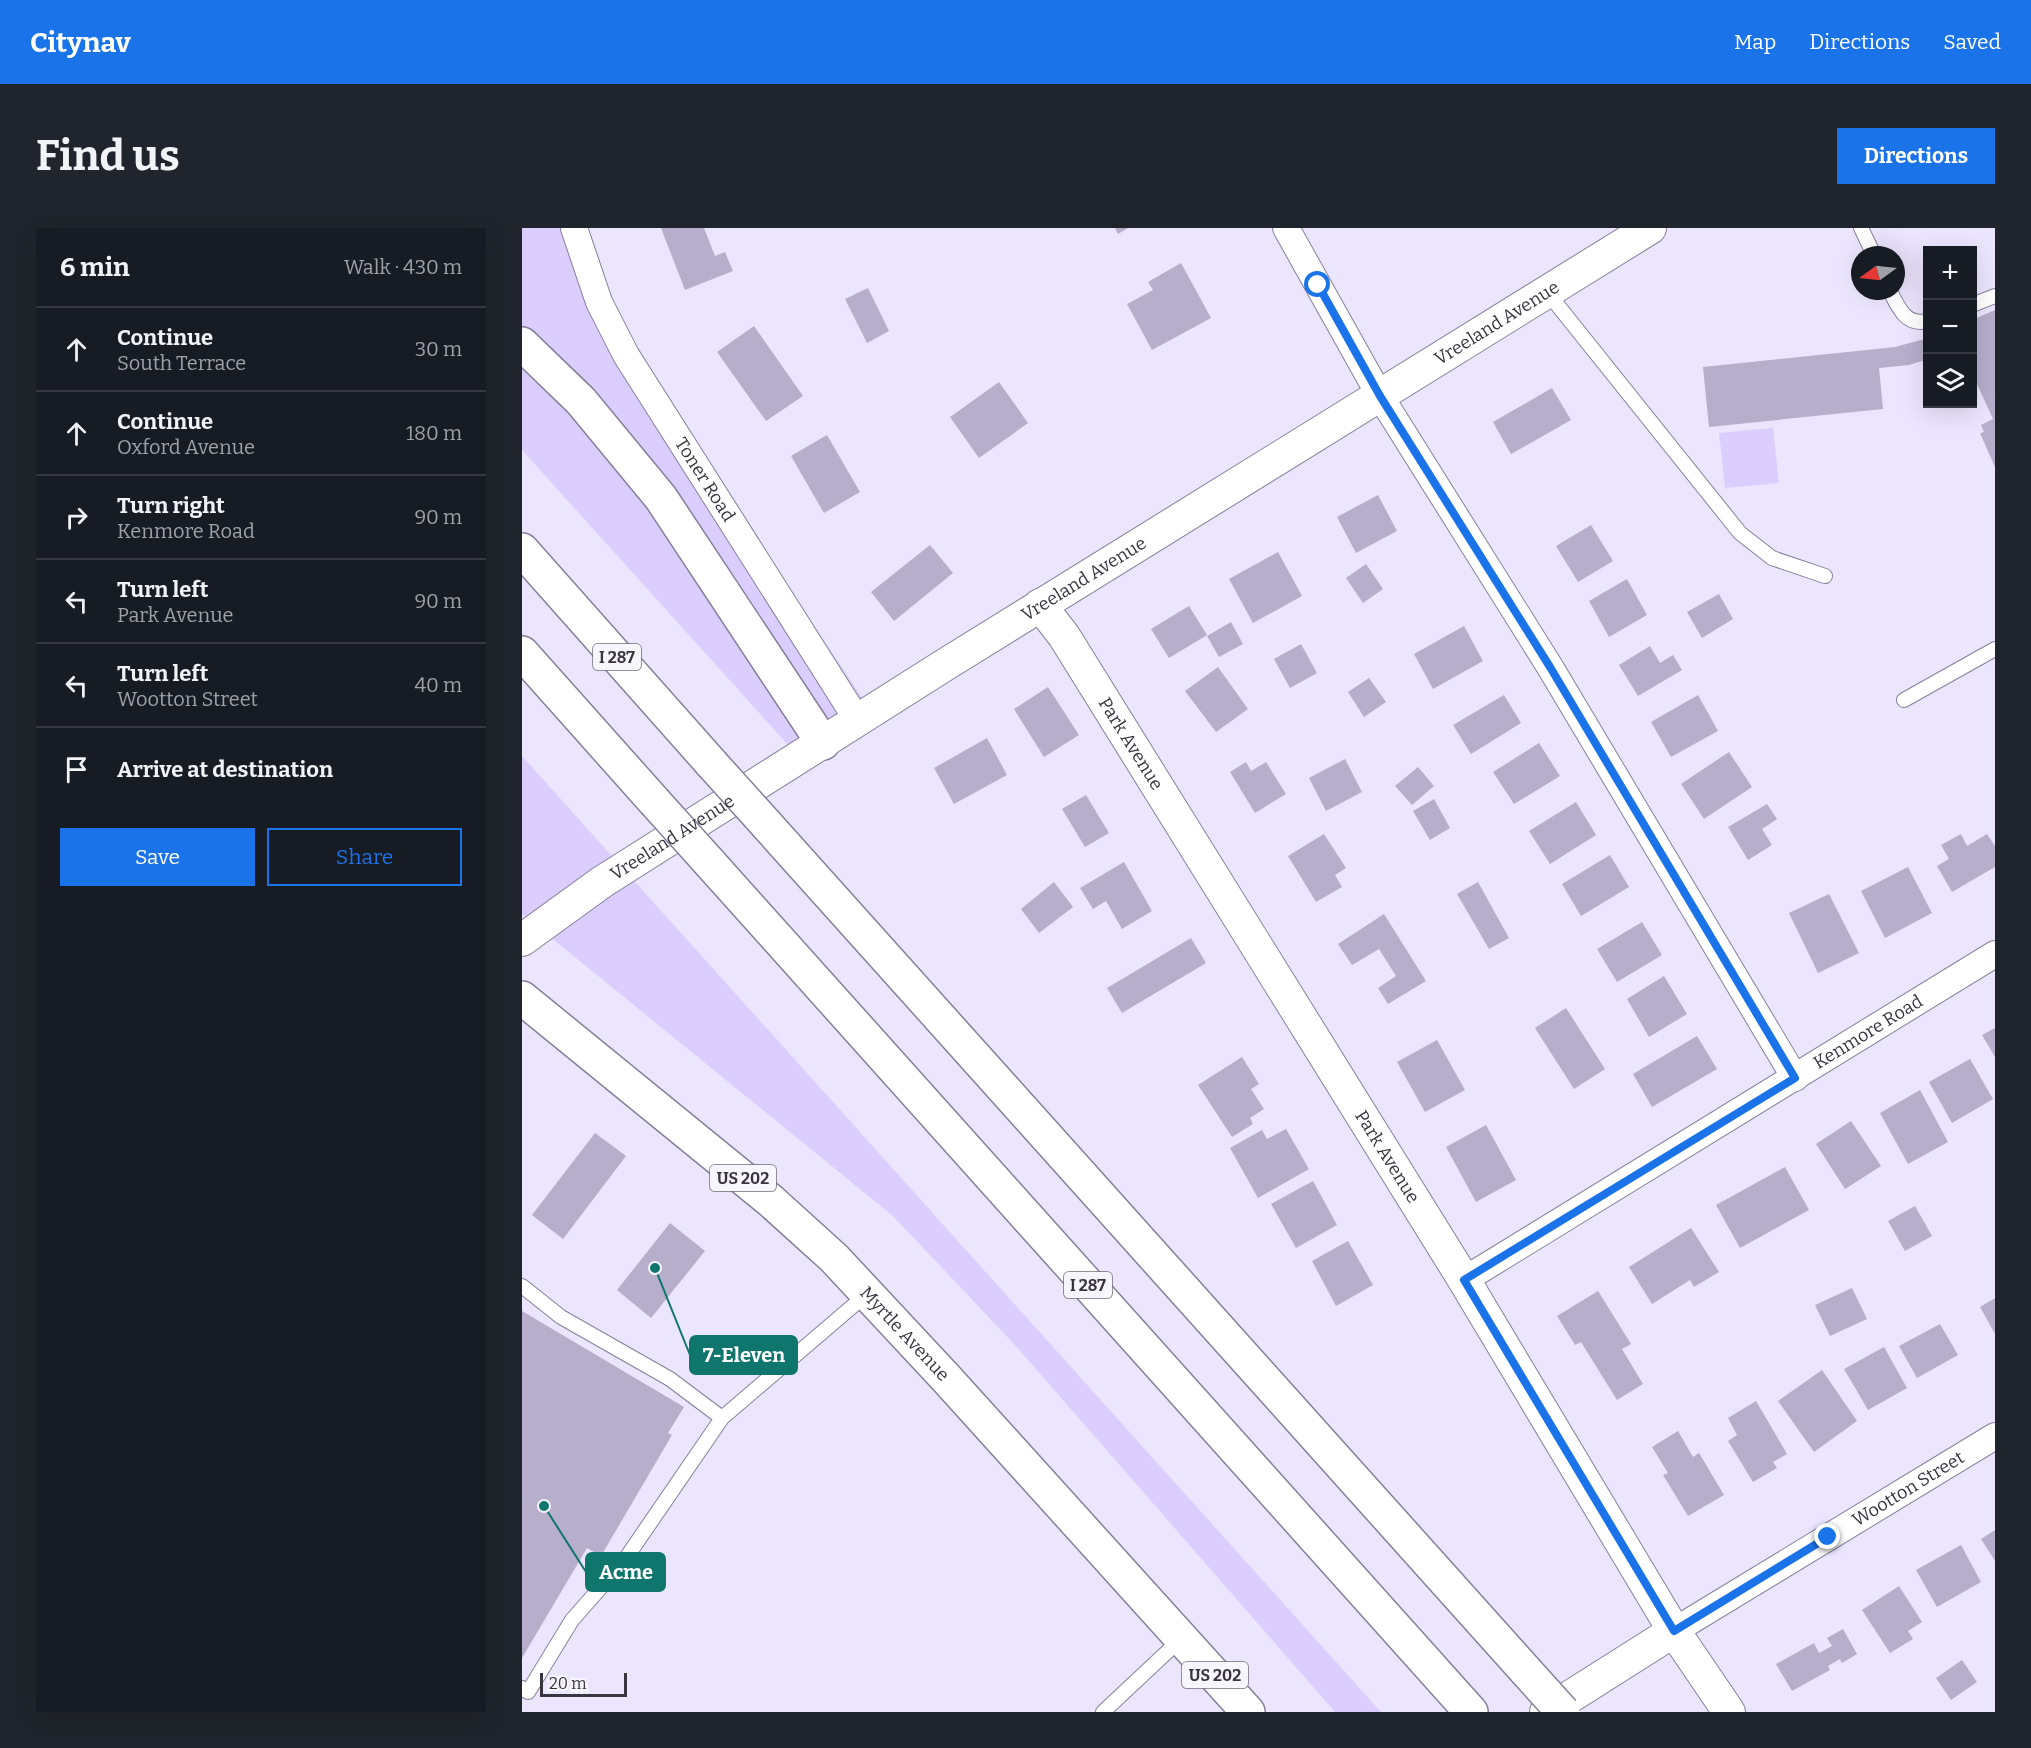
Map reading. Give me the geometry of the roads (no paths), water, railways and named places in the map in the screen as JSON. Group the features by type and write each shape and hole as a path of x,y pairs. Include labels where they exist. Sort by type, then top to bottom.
{"main road":[{"path":"522,344 581,401 661,498 823,743"},
{"name":"I 287","path":"522,550 1563,1712"},
{"name":"I 287","path":"522,653 1470,1710"},
{"name":"Myrtle Avenue","path":"522,998 771,1201 868,1293 1248,1712"}],"street":[{"name":"Toner Road","path":"574,228 599,302 626,355 858,721"},
{"path":"1286,228 1380,396 1550,667 1795,1078"},
{"name":"Vreeland Avenue","path":"522,940 602,882 1040,605 1650,228"},
{"name":"Park Avenue","path":"1040,605 1064,636 1464,1280 1674,1631 1729,1712"},
{"name":"Kenmore Road","path":"1464,1280 1995,954"},
{"name":"Wootton Street","path":"1546,1712 1674,1631 1995,1436"}],"lane":[{"path":"1861,228 1870,246"},
{"path":"1547,292 1740,533 1772,558 1825,576"},
{"path":"1977,303 1995,296"},
{"path":"1895,300 1906,319 1917,324 1923,322"},
{"path":"1904,700 1995,649"},
{"path":"522,1286 561,1317 670,1379 722,1418"},
{"path":"525,1690 572,1620 624,1561 722,1418 868,1293"},
{"path":"1103,1712 1182,1638"}],"place":[{"name":"7-Eleven","path":"655,1268"},
{"name":"Acme","path":"544,1506"}]}
